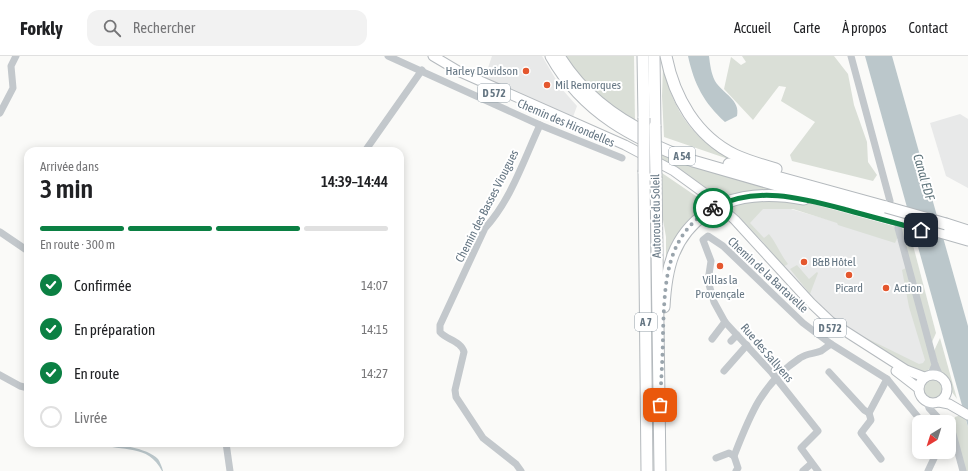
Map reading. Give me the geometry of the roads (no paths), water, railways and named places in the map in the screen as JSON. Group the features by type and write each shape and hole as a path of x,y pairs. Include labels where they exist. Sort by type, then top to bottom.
{"highway":[{"name":"A 54","path":"551,56 560,72 577,93 612,122 633,135 693,161 902,224"},
{"name":"A 54","path":"559,56 573,77 595,100 634,127 660,139 718,161 859,200 888,204 949,233 968,240"},
{"name":"Autoroute du Soleil","path":"642,56 644,97 647,471"},
{"name":"Autoroute du Soleil","path":"654,56 660,471"},
{"path":"666,56 674,86 686,110 702,130 722,147 735,155 809,180 859,200"},
{"path":"660,420 667,276 678,244 686,230 706,213 737,198 770,195 812,200 842,206"},
{"path":"902,224 949,233 968,244"},
{"name":"A 54","path":"949,233 968,231"}],"main road":[{"name":"D 572","path":"425,56 482,93 568,121"},
{"name":"D 572","path":"433,56 460,72 625,145 674,171 707,195 735,220 810,303 831,322 906,370 927,376"},
{"name":"D 572","path":"761,248 794,293 827,326 847,341 904,376 918,388"},
{"path":"968,409 949,398 934,402 920,396 918,388 927,376 940,376 946,383 949,398 968,415"}],"street":[{"path":"0,113 13,88 11,66 16,56"},
{"name":"Chemin des Hirondelles","path":"388,56 482,93 540,125 622,158"},
{"path":"851,56 888,204"},
{"path":"368,147 422,70"},
{"name":"Chemin des Basses Viougues","path":"521,471 516,464 483,438 456,398 455,390 464,352 461,344 444,337 440,332 440,325 485,228 492,220 511,188 540,125"},
{"path":"902,224 935,365 940,376"},
{"path":"0,232 24,248"},
{"name":"Rue des Sallyens","path":"708,236 703,240 710,261 708,281 709,290 714,302 725,322 776,379 818,431 801,448 811,464 818,471"},
{"name":"Chemin de la Bartavelle","path":"708,236 723,246 803,323 831,344 887,379 916,415"},
{"path":"712,339 725,322"},
{"path":"731,341 737,335"},
{"path":"736,471 738,468 734,456 756,404 766,388 800,358 807,354 821,351 831,344"},
{"path":"724,371 747,346"},
{"path":"927,376 935,365"},
{"path":"830,372 866,412 871,420 861,433 881,459"},
{"path":"0,375 24,387"},
{"path":"866,412 887,379"},
{"path":"934,402 929,408 935,415"},
{"path":"956,445 963,471"},
{"path":"227,447 230,471"},
{"path":"716,458 729,453 734,456"},
{"path":"928,471 934,459"},
{"path":"803,471 811,464"}],"water":[{"path":"688,56 709,56 715,81 734,101 737,116 725,122 711,108 693,75"},
{"name":"Canal EDF","path":"865,56 892,56 968,326 968,427"},
{"path":"114,447 130,447 147,452 158,459 163,471 149,456 134,450"}],"place":[{"name":"Harley Davidson","path":"526,71"},
{"name":"Mil Remorques","path":"547,85"},
{"name":"B&B Hôtel","path":"804,262"},
{"name":"Villas la Provençale","path":"720,266"},
{"name":"Picard","path":"849,275"},
{"name":"Action","path":"886,288"}]}
